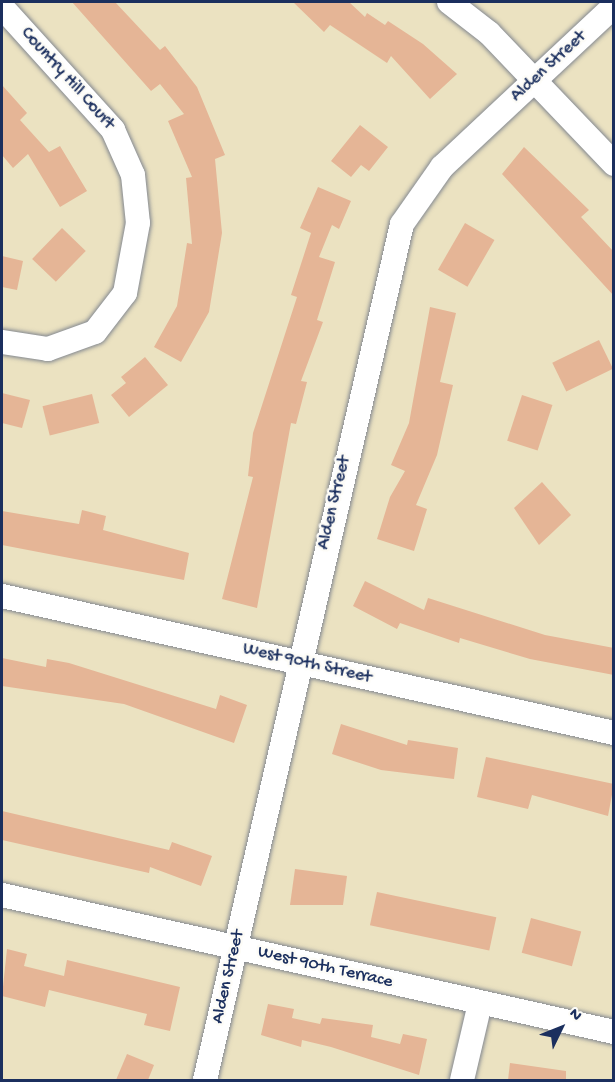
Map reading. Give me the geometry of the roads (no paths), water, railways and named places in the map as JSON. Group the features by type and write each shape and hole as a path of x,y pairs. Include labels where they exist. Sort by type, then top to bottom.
{"street":[{"path":"449,2 535,80 614,164"},
{"name":"Alden Street","path":"205,1080 299,663 402,224 442,167 614,6"},
{"name":"Country Hill Court","path":"2,7 113,130 133,175 138,223 125,293 95,332 48,349 2,342"},
{"name":"West 90th Street","path":"2,596 614,733"},
{"name":"West 90th Terrace","path":"2,895 614,1032"},
{"path":"462,1080 480,1003"}]}
